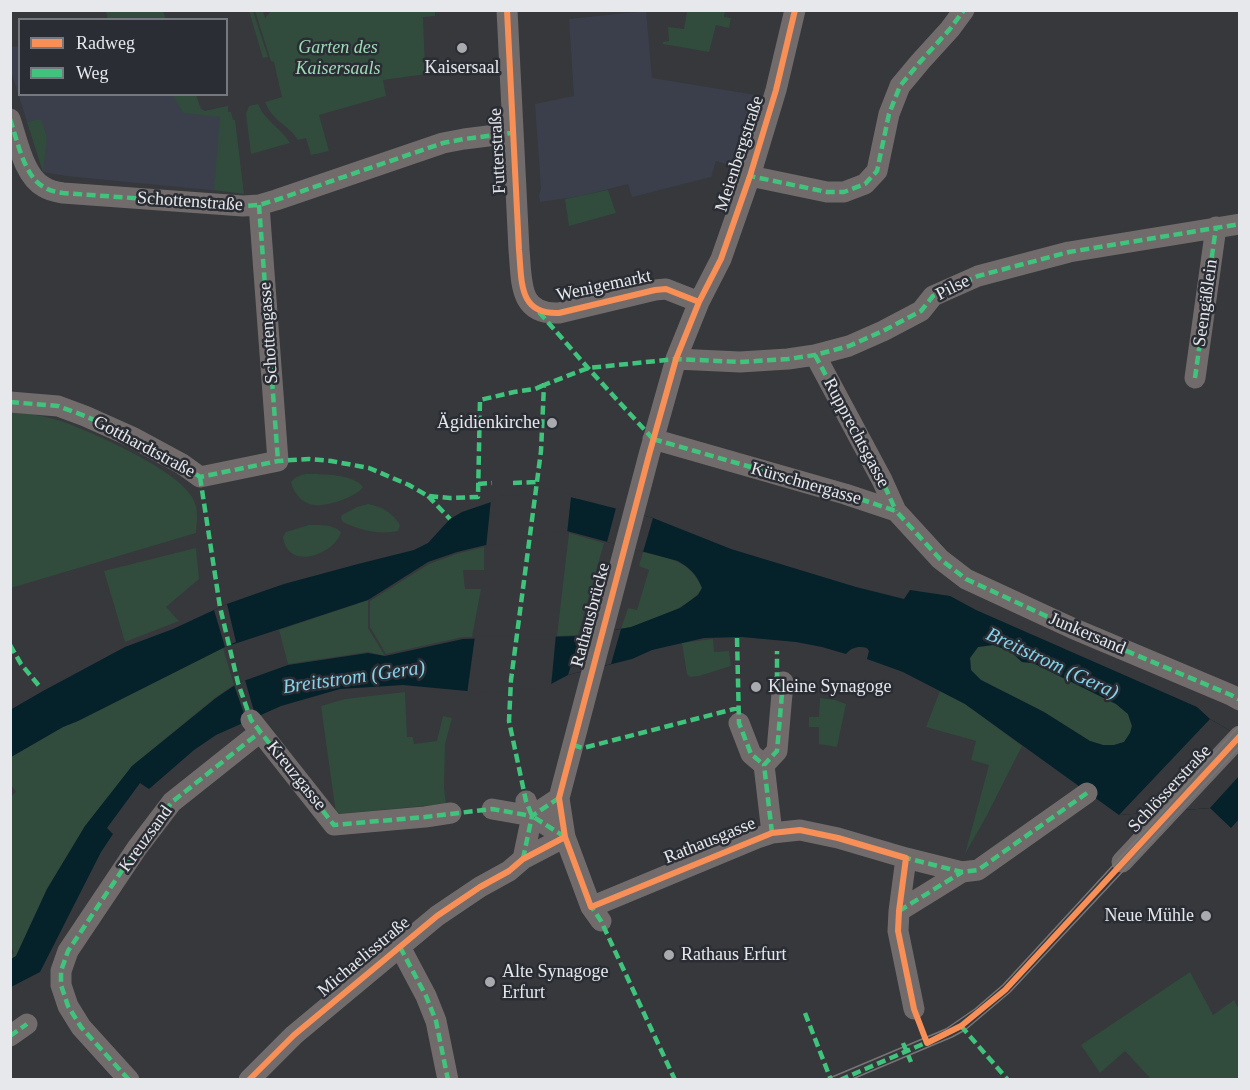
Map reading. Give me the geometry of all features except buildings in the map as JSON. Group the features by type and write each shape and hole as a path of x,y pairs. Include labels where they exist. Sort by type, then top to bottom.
{"street":[{"name":"Futterstraße","path":"507,10 512,133 523,289"},
{"name":"Meienbergstraße","path":"699,302 722,259 750,176 776,90 795,10"},
{"path":"750,176 828,192 844,192 865,184 877,171 889,114 900,86 964,10"},
{"name":"Schottenstraße","path":"10,119 25,163 33,178 43,187 53,191 243,206 259,205 301,192 443,143 512,133"},
{"name":"Schottengasse","path":"259,205 278,461"},
{"name":"Pilse","path":"676,359 740,362 815,355 849,346 882,332 921,311 933,296 978,276 1069,252 1239,224"},
{"name":"Seengäßlein","path":"1195,378 1216,227"},
{"name":"Wenigemarkt","path":"523,289 530,304 537,309 551,313 666,289 699,302"},
{"path":"653,439 676,359 699,302"},
{"name":"Rupprechtsgasse","path":"815,355 882,480 896,511"},
{"name":"Gotthardtstraße","path":"10,402 58,406 85,416 132,437 182,464 200,477 278,461"},
{"name":"Kürschnergasse","path":"653,439 896,511"},
{"name":"Rathausbrücke","path":"559,798 653,439"},
{"name":"Junkersand","path":"896,511 940,559 966,579 1072,628 1239,700"},
{"path":"753,758 777,751 783,682"},
{"path":"739,723 753,758 772,832"},
{"name":"Kreuzgasse","path":"256,726 334,825 451,813"},
{"name":"Kreuzsand","path":"129,1080 81,1027 68,1006 61,985 61,970 68,951 137,848 172,802 256,726"},
{"name":"Schlösserstraße","path":"1122,862 1239,736"},
{"path":"899,911 962,872 978,870 1087,793"},
{"path":"492,809 529,808 559,798 565,837"},
{"path":"529,808 565,837"},
{"path":"516,865 529,808"},
{"name":"Rathausgasse","path":"565,837 596,914 772,832 800,830 962,872"},
{"name":"Michaelisstraße","path":"249,1080 294,1035 436,916 565,837"},
{"path":"906,858 898,931 914,1009"},
{"path":"400,947 426,996 436,1022 448,1080"}],"shaded area":[{"path":"646,11 652,78 762,96 739,168 716,161 711,177 632,197 628,184 581,196 540,202 535,104 574,96 569,19"},
{"path":"18,46 18,93 11,71 10,47"},
{"path":"19,96 194,96 204,111 228,106 231,192 43,172"}],"green space":[{"path":"106,11 163,11 166,18 108,18"},
{"path":"249,11 253,11 268,57 263,58"},
{"name":"Garten des Kaisersaals","path":"255,11 263,11 265,18 271,11 435,11 435,16 423,17 425,68 441,67 441,72 383,80 386,96 319,115 329,151 311,155 306,138 298,140 272,114 265,102 282,97 274,62 271,61"},
{"path":"677,11 725,11 724,17 731,18 729,28 716,25 709,52 663,44 669,41 668,27 684,29 687,12"},
{"path":"174,96 196,96 201,109 205,111 228,106 228,112 231,112 235,120 244,194 214,190 220,117 183,113"},
{"path":"258,104 290,143 251,154 246,114 249,106"},
{"path":"41,119 47,137 43,172 27,122"},
{"path":"608,190 616,213 569,226 565,199"},
{"path":"10,412 42,416 75,426 112,442 169,475 183,486 196,505 196,533 11,588"},
{"path":"306,474 345,477 353,479 363,487 341,500 320,505 310,504 299,497 291,482 298,476"},
{"path":"368,504 378,506 390,514 400,525 398,531 370,531 343,522 342,515"},
{"path":"309,525 330,526 341,532 331,547 322,552 302,557 293,554 287,548 283,537 286,532"},
{"path":"569,533 604,543 578,635 557,636"},
{"path":"484,547 484,570 463,570 465,589 481,589 472,637 386,654 370,627 370,601 429,564"},
{"path":"196,548 199,579 166,607 179,621 125,642 104,571"},
{"path":"643,552 670,559 685,566 692,572 702,588 697,595 678,609 642,624 621,629 628,608 637,610 649,570 639,566"},
{"path":"368,600 368,628 385,656 368,652 288,664 279,630"},
{"path":"713,639 714,652 729,651 731,666 690,677 687,674 682,643"},
{"path":"993,645 1010,651 1022,662 1033,663 1116,704 1128,714 1132,726 1124,742 1103,745 1090,741 1044,712 981,680 971,670 970,658 978,647"},
{"path":"223,648 234,685 132,766 85,826 47,889 16,956 11,959 14,953 10,944 10,797 16,792 11,785 11,757 63,727"},
{"path":"940,691 965,704 1022,746 965,854 989,765 971,760 976,741 926,727"},
{"path":"405,692 407,737 413,737 414,744 437,741 443,716 452,718 445,744 446,804 336,814 321,706 345,699"},
{"path":"820,698 846,704 837,747 819,744 819,727 809,727 809,717 819,717"},
{"path":"1190,972 1213,1015 1234,1000 1239,1009 1239,1079 1151,1079 1125,1051 1100,1073 1081,1045"}],"water":[{"name":"Breitstrom (Gera)","path":"555,493 653,518 731,549 856,587 904,599 910,590 950,596 976,610 1197,707 1210,719 1239,736 1239,819 1231,828 1210,808 1119,815 965,704 903,672 867,659 869,651 867,648 856,648 846,654 796,642 742,637 704,638 652,650 632,659 568,675 551,684 467,691 403,685 340,689 281,706 216,735 194,750 149,789 140,783 107,828 113,834 101,852 40,972 11,987 11,959 16,956 47,889 85,826 132,766 238,683 288,665 368,653 385,656 463,639 580,636 631,627 680,608 698,595 702,588 693,572 678,561 556,528 457,552 428,562 368,600 225,647 63,727 11,757 10,710 125,647 173,629 227,604 284,584 414,550 428,543 450,519 462,512 500,499","holes":["993,645 1010,651 1022,662 1033,663 1116,704 1128,714 1132,726 1124,742 1103,745 1090,741 1044,712 981,680 971,670 970,658 978,647"]}],"pier":[{"path":"555,490 579,497 579,499 571,497 567,534 556,531 486,548 491,499"},
{"path":"616,508 653,518 643,552 607,542"},
{"path":"227,604 236,642 225,647 214,610"},
{"path":"621,629 611,664 568,675 580,636"},
{"path":"556,634 551,687 467,694 475,636"},
{"path":"245,680 256,718 247,722 234,685"},
{"path":"1210,719 1239,736 1239,776 1210,808 1119,815"}],"tram line":[{"path":"825,1080 946,1029 975,1009 1003,985 1240,725"},
{"path":"850,1080 965,1030 1010,992 1240,746"}],"marked path":[{"path":"748,179 750,176 827,192 844,192 865,184 877,171 889,114 900,86 964,10"},
{"path":"10,119 31,175 37,182 51,190 63,193 243,206 259,205 276,200 443,143 512,133"},
{"path":"259,205 278,461"},
{"path":"565,837 532,816 526,801 509,721 511,680 541,451 544,385 588,368 676,359 740,362 815,355 849,346 883,331 921,311 933,296 978,276 1069,252 1240,224"},
{"path":"1195,378 1216,227"},
{"path":"539,312 653,439"},
{"path":"815,355 882,480 896,511"},
{"path":"10,402 58,406 85,416 132,437 182,464 200,477 278,461 309,459 369,468 428,496 450,498 478,497 480,400 535,389 544,385"},
{"path":"653,439 845,494 896,511 940,559 966,579 1072,628 1240,700"},
{"path":"200,477 220,607 238,683 251,720 334,825 492,809 532,816"},
{"path":"513,483 536,482"},
{"path":"478,484 492,483"},
{"path":"428,496 450,519"},
{"path":"737,638 739,723 751,754 764,765"},
{"path":"10,645 21,664 40,687"},
{"path":"772,833 764,765 777,751 783,682 777,680 777,651"},
{"path":"573,745 583,748 738,708"},
{"path":"129,1080 81,1027 68,1006 61,985 61,971 68,951 137,848 172,802 260,732"},
{"path":"902,857 962,872 978,870 1087,793"},
{"path":"523,859 532,816 559,798"},
{"path":"899,911 962,872"},
{"path":"589,903 601,921 675,1080"},
{"path":"400,947 426,996 436,1021 448,1080"},
{"path":"805,1013 831,1080"},
{"path":"10,1036 27,1024"},
{"path":"961,1026 1008,1080"},
{"path":"840,1080 930,1041"},
{"path":"903,1043 911,1062"}],"cycle path":[{"path":"507,10 519,250 522,284 529,302 546,312 559,313 666,289 699,302"},
{"path":"795,10 776,90 750,176 721,259 699,302 676,359 559,798 565,837 591,907 772,833 800,830 838,838 906,858 898,931 914,1009 927,1043 961,1026 1005,990 1240,736"},
{"path":"249,1080 294,1035 437,916 480,887 509,871 523,859 565,837"}],"place":[{"name":"Kaisersaal","path":"462,48"},
{"name":"Ägidienkirche","path":"552,423"},
{"name":"Kleine Synagoge","path":"756,687"},
{"name":"Neue Mühle","path":"1206,916"},
{"name":"Rathaus Erfurt","path":"669,955"},
{"name":"Alte Synagoge Erfurt","path":"490,982"}]}
